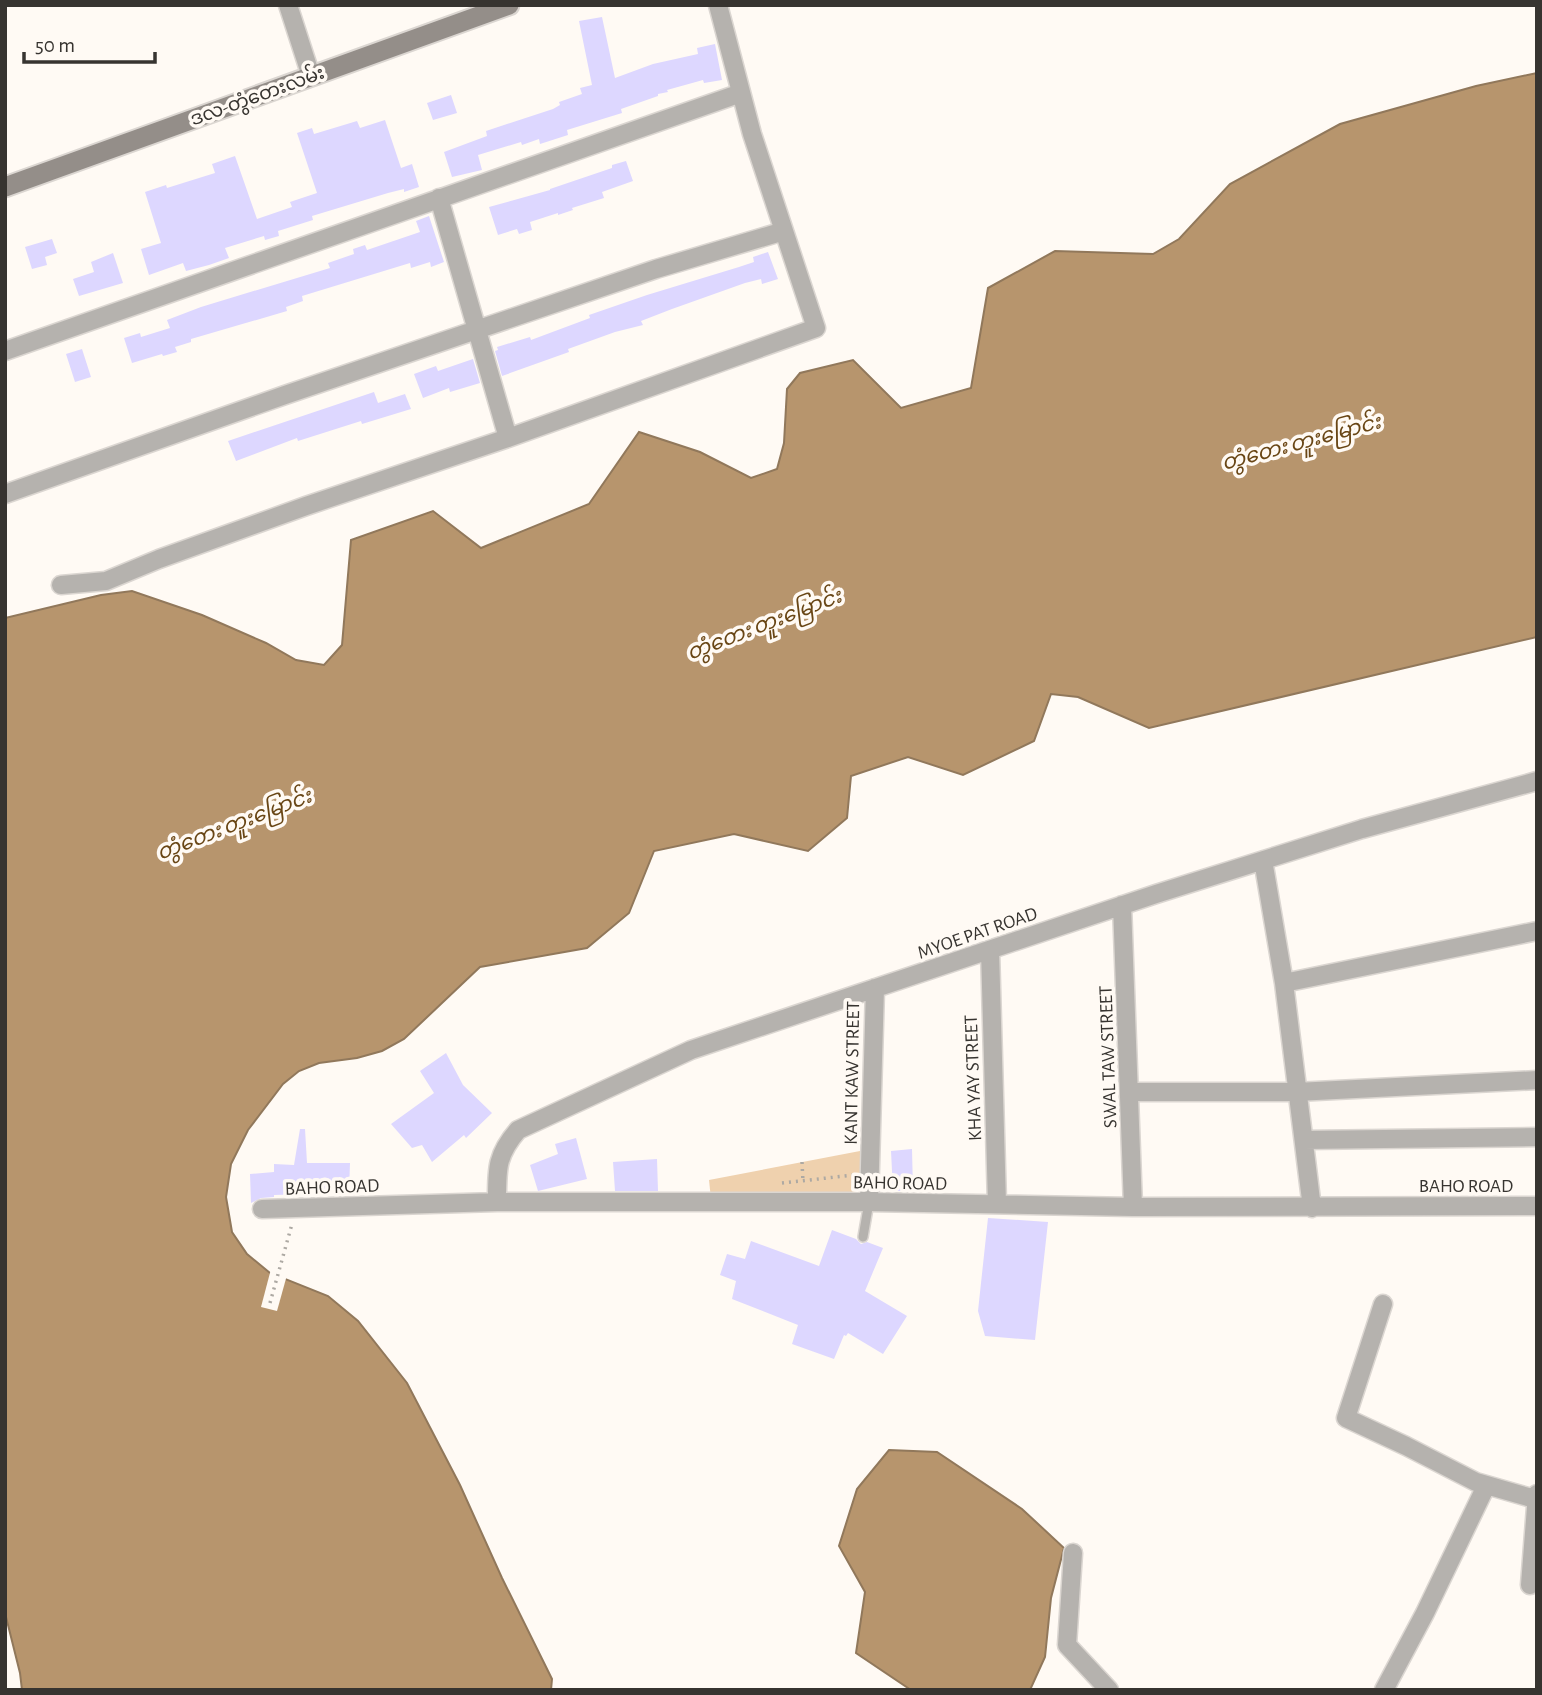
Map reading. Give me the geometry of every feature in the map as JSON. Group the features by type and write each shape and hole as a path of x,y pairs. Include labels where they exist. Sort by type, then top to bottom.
{"main road":[{"name":"ဒလ-တွံတေးလမ်း","path":"5,187 509,5"}],"street":[{"path":"288,5 311,76"},
{"path":"61,585 106,581 306,506 509,438 816,328 741,93 718,5"},
{"path":"5,351 741,93"},
{"path":"439,198 509,438"},
{"path":"5,494 656,269 784,231"},
{"name":"MYOE PAT ROAD","path":"498,1202 497,1165 505,1145 518,1130 691,1050 1263,860 1537,780"},
{"path":"1263,860 1284,983 1312,1208"},
{"name":"SWAL TAW STREET","path":"1122,905 1133,1207"},
{"path":"1284,983 1537,932"},
{"name":"KHA YAY STREET","path":"990,950 997,1204"},
{"name":"KANT KAW STREET","path":"869,1202 875,988"},
{"path":"1129,1093 1296,1092 1537,1080"},
{"path":"1304,1140 1537,1138"},
{"name":"BAHO ROAD","path":"262,1209 498,1202 869,1202 1312,1208 1537,1206"},
{"path":"1383,1304 1346,1418 1486,1486 1536,1496 1530,1585"},
{"path":"1384,1690 1425,1613 1486,1486"},
{"path":"1073,1553 1067,1644 1109,1690"}],"lane":[{"path":"863,1237 869,1202"}],"path":[{"path":"802,1162 803,1186"},
{"path":"778,1183 860,1175"},
{"path":"270,1303 290,1229"}],"shaded area":[{"path":"860,1151 861,1198 711,1199 709,1180"}],"water":[{"name":"တွံတေး တူးမြောင်း","path":"1537,73 1537,637 1149,728 1078,697 1051,694 1034,741 963,775 908,757 851,776 847,818 808,851 734,834 654,851 629,913 587,948 480,967 404,1039 382,1051 357,1058 319,1063 299,1071 283,1084 248,1130 231,1164 226,1197 232,1232 247,1254 270,1273 328,1296 358,1321 407,1383 460,1485 552,1679 551,1690 22,1690 5,1613 5,618 101,595 132,591 202,615 266,643 296,660 324,665 342,645 351,540 433,511 481,548 589,504 639,432 700,452 751,478 777,469 784,443 787,389 800,373 853,360 901,408 971,388 988,288 1055,251 1153,254 1179,239 1230,184 1340,124 1476,86"},
{"path":"889,1450 937,1452 1022,1509 1064,1548 1051,1598 1045,1657 1030,1690 911,1690 856,1653 865,1592 839,1546 857,1489"}],"pier":[{"path":"271,1269 287,1275 277,1311 261,1307"}],"building":[{"path":"602,17 615,78 653,64 698,54 697,48 715,44 722,80 704,83 703,80 667,90 668,92 621,109 622,113 567,130 568,135 540,144 539,139 522,145 521,142 478,155 482,170 452,177 444,152 487,136 486,131 553,109 560,105 559,102 582,94 580,88 592,85 579,21"},
{"path":"451,95 457,113 433,120 427,103"},
{"path":"385,120 401,168 412,164 419,187 388,193 312,216 313,220 278,231 279,236 265,240 264,236 225,248 229,258 209,265 186,271 183,263 149,275 141,249 161,243 145,192 215,173 212,164 235,156 257,219 292,207 290,202 317,193 297,133 312,128 314,134 357,121 360,128"},
{"path":"626,161 633,181 602,192 604,198 530,222 532,230 519,234 517,229 498,235 489,207 550,190"},
{"path":"429,216 444,262 431,267 430,262 411,268 410,263 302,296 303,301 286,307 287,311 191,339 191,342 175,347 177,352 132,363 124,338 140,333 141,337 170,328 167,320 201,307 330,268 328,263 354,254 353,249 365,245 367,250 420,232 416,221"},
{"path":"52,239 57,253 45,257 47,265 32,269 25,247"},
{"path":"768,252 778,279 762,284 761,279 745,283 641,321 643,325 568,349 569,352 502,376 495,351 498,350 497,347 530,337 531,340 590,318 589,315 754,262 753,257"},
{"path":"113,253 123,283 79,296 73,279 94,272 91,262"},
{"path":"82,349 91,377 75,382 66,354"},
{"path":"473,359 480,383 450,392 449,388 423,398 414,374 436,366 438,371"},
{"path":"374,392 378,403 405,394 411,409 298,441 297,438 236,461 228,441"},
{"path":"446,1053 463,1085 492,1113 466,1138 464,1135 432,1162 422,1145 412,1148 391,1124 434,1093 420,1071"},
{"path":"300,1129 305,1129 307,1163 350,1163 349,1192 309,1191 309,1194 274,1195 251,1203 250,1174 274,1172 274,1164 294,1165"},
{"path":"576,1138 587,1179 538,1191 530,1165 558,1154 555,1144"},
{"path":"912,1149 913,1191 893,1191 891,1151"},
{"path":"657,1159 658,1191 615,1191 613,1162"},
{"path":"988,1218 1048,1222 1035,1340 985,1336 978,1311"},
{"path":"832,1230 856,1239 861,1244 867,1242 883,1248 865,1291 907,1316 883,1354 848,1333 844,1335 834,1359 792,1344 798,1325 732,1299 736,1281 720,1275 727,1254 745,1259 751,1241 819,1266"}]}
